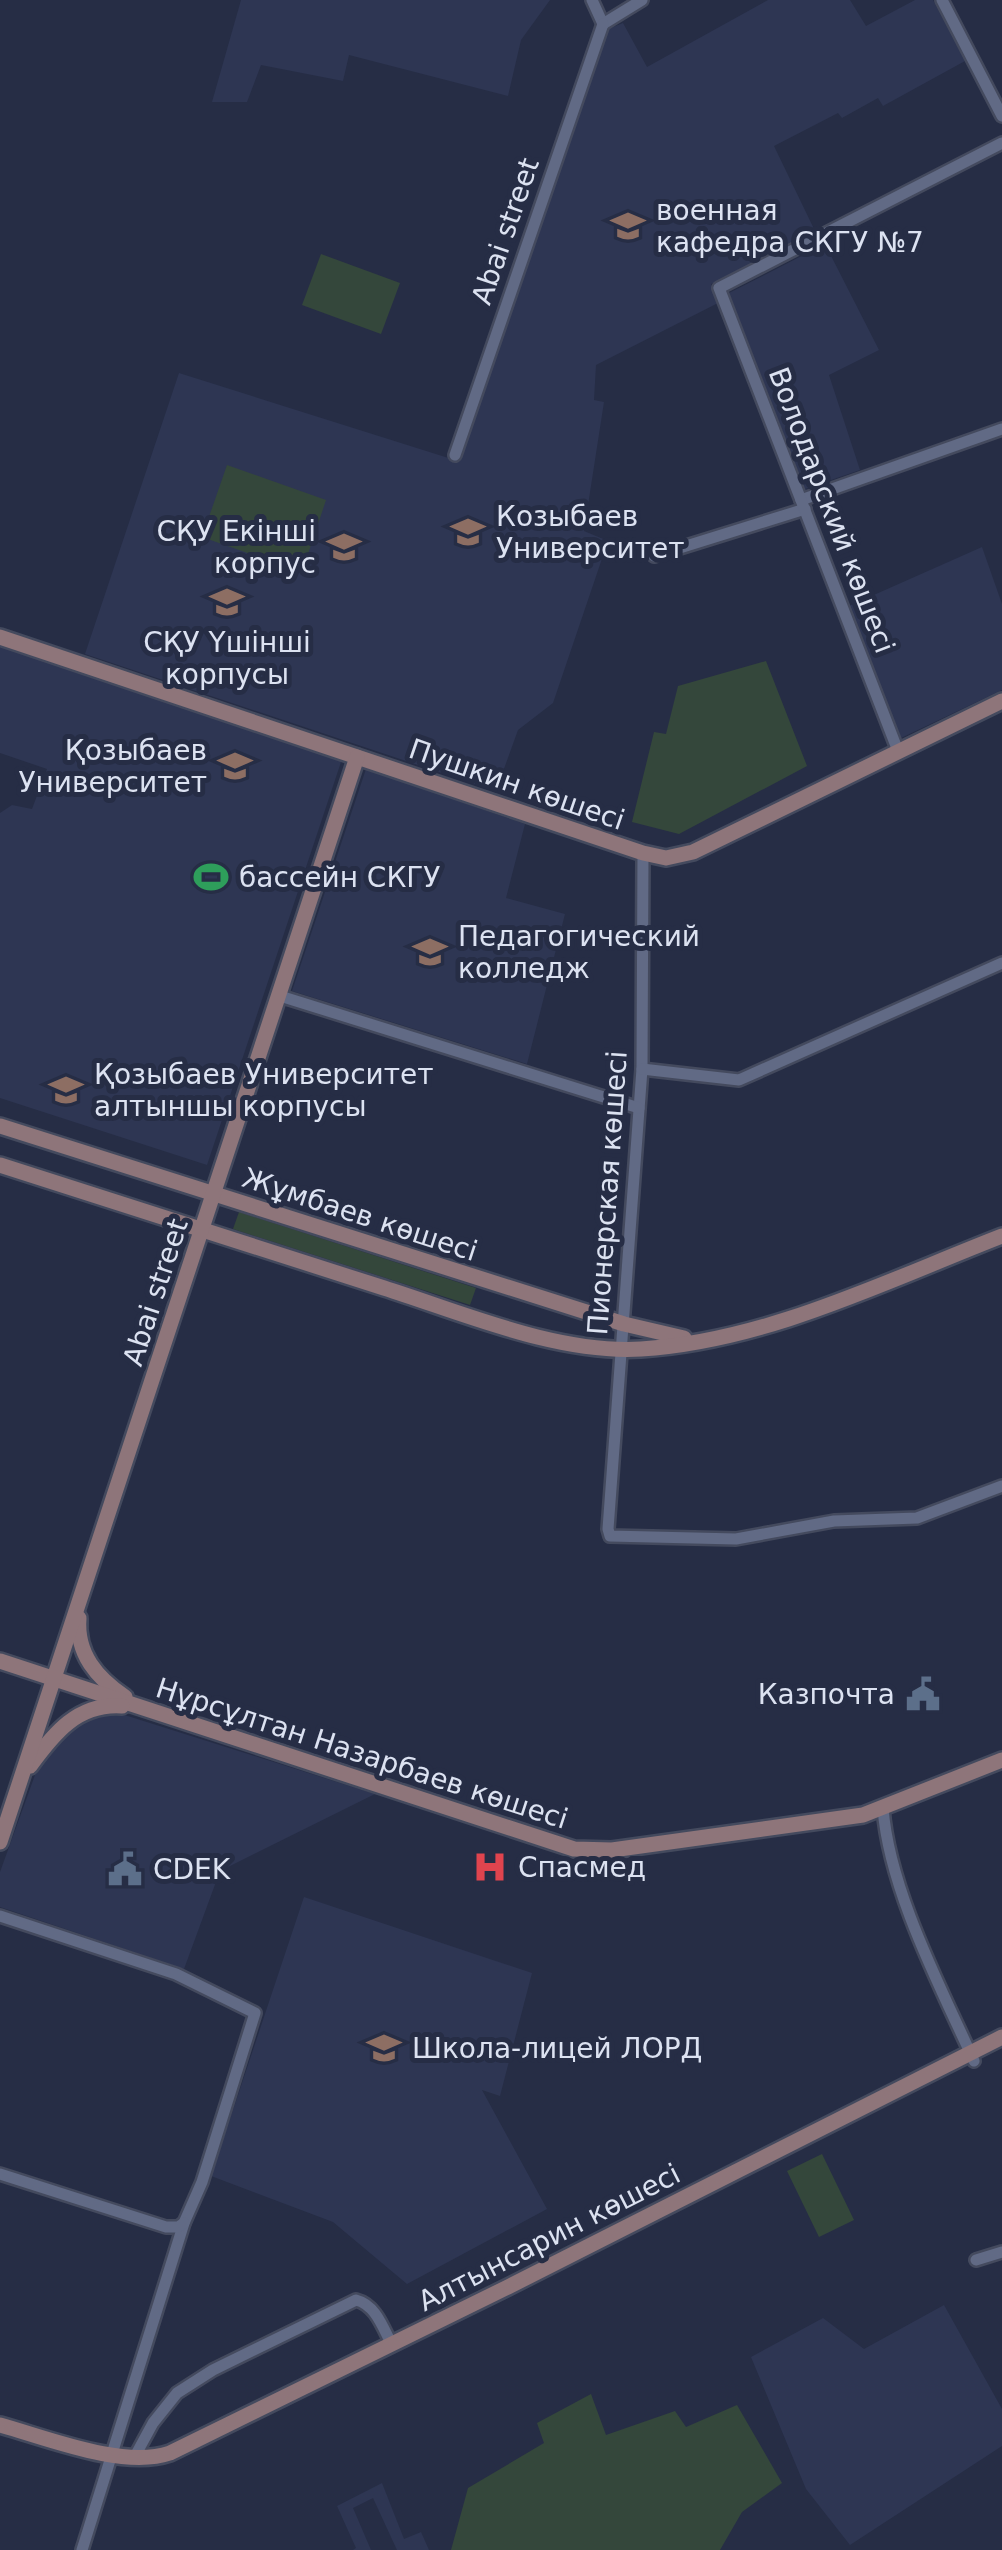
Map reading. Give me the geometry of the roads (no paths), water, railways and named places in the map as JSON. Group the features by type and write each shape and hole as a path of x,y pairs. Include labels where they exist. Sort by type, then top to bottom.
{"street":[{"path":"592,0 603,24 642,0"},
{"path":"942,0 1002,116"},
{"name":"Abai street","path":"455,455 603,24"},
{"name":"Володарский көшесі","path":"898,751 719,288 1002,144"},
{"path":"654,556 1002,428"},
{"name":"Пушкин көшесі","path":"0,636 666,858 693,852 1002,701"},
{"name":"Abai street","path":"0,1842 358,757"},
{"name":"Пионерская көшесі","path":"643,853 642,1070 610,1536 736,1538 834,1521 917,1518 1002,1486"},
{"path":"642,1070 740,1080 1002,963"},
{"path":"280,996 639,1108"},
{"name":"Жұмбаев көшесі","path":"0,1126 624,1324 673,1337 708,1341"},
{"name":"Жұмбаев көшесі","path":"0,1165 570,1344 621,1349 708,1341 802,1314 1002,1236"},
{"path":"80,1596 78,1630 86,1658 112,1688 151,1711"},
{"name":"Нұрсұлтан Назарбаев көшесі","path":"0,1661 574,1848 612,1850 844,1818 883,1808 1002,1760"},
{"path":"22,1777 46,1744 80,1713 116,1705 151,1711"},
{"path":"883,1808 894,1876 972,2056"},
{"path":"0,1916 176,1974 255,2013 82,2550"},
{"name":"Алтынсарин көшесі","path":"0,2425 134,2458 161,2456 184,2448 972,2056 1002,2037"},
{"path":"0,2174 166,2227 184,2224"},
{"path":"976,2260 1002,2252"},
{"path":"134,2458 153,2423 177,2393 213,2370 356,2300 374,2310 392,2345"}],"place":[{"name":"военная кафедра СКГУ №7","path":"628,226"},
{"name":"Козыбаев Университет","path":"468,532"},
{"name":"СҚУ Екінші корпус","path":"344,547"},
{"name":"СҚУ Үшінші корпусы","path":"227,602"},
{"name":"Қозыбаев Университет","path":"235,766"},
{"name":"бассейн СКГУ","path":"211,877"},
{"name":"Педагогический колледж","path":"430,952"},
{"name":"Қозыбаев Университет алтыншы корпусы","path":"66,1090"},
{"name":"Казпочта","path":"923,1694"},
{"name":"Спасмед","path":"490,1867"},
{"name":"CDEK","path":"125,1869"},
{"name":"Школа-лицей ЛОРД","path":"384,2048"}]}
